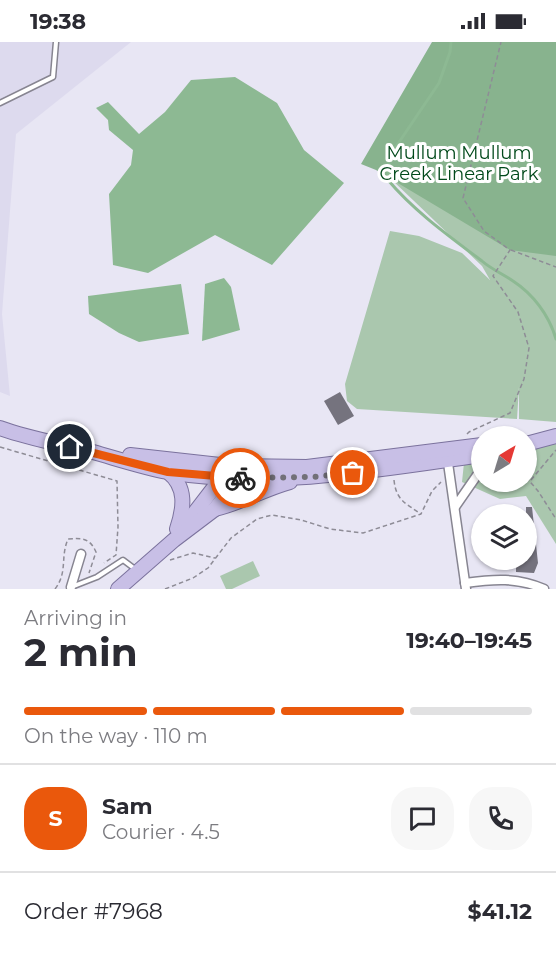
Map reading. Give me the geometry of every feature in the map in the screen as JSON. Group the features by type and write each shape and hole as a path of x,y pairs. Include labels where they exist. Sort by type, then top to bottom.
{"main road":[{"path":"0,428 26,437 168,472 245,472 448,461 466,447 471,446"},
{"path":"537,441 556,436"},
{"path":"92,452 226,472"},
{"path":"215,509 231,505 274,486 312,477 394,470 471,457"},
{"path":"168,472 177,478 184,507 174,540"},
{"path":"174,540 226,472"},
{"path":"245,472 312,477"},
{"path":"118,589 174,540 215,509 245,472"}],"street":[{"path":"448,461 465,586 511,580 529,583 544,589"},
{"path":"455,507 471,484"},
{"path":"69,588 81,554"}],"lane":[{"path":"0,103 53,77 56,42"},
{"path":"69,588 97,577 123,560 138,571"}],"path":[{"path":"501,42 463,198 484,231 510,250 556,267"},
{"path":"466,447 465,438 468,432 510,413 524,379 529,348 518,312 493,276 510,250"},
{"path":"0,447 117,481 116,555 88,574 96,552 93,543 82,538 68,539 63,552 62,581 55,589"},
{"path":"537,474 556,450"},
{"path":"165,589 193,578 208,568 231,538 257,519 272,515 302,520 330,529 363,533 421,514 448,461"},
{"path":"394,470 395,492 398,497 421,514"},
{"path":"537,490 556,519"},
{"path":"154,558 164,562 193,553 216,558"}],"shaded area":[{"path":"0,42 131,42 16,134 2,314 10,396 0,392"},
{"path":"235,77 277,103 304,150 344,183 272,265 215,235 148,273 113,265 109,194 131,165 133,150 109,130 108,120 96,108 108,102 139,134 165,112 191,80"},
{"path":"391,179 556,196 556,422 519,419 519,387 517,419 357,409 347,401 345,384 390,231 419,236 462,253 490,280 482,266"},
{"path":"224,278 231,287 240,330 202,341 205,284"},
{"path":"181,284 189,334 139,342 119,333 89,314 88,296"},
{"path":"556,437 556,544 537,514 537,504 531,504 526,496 500,499 484,492 537,492 537,443"},
{"path":"471,461 471,486 462,482 464,463"},
{"path":"253,561 260,576 232,589 226,589 220,576"}],"green space":[{"name":"Mullum Mullum Creek Linear Park","path":"432,42 556,42 556,256 510,250 376,170 361,164"}],"building":[{"path":"340,392 354,416 338,425 324,401"},
{"path":"516,570 535,570 534,573 516,572"}],"waterway":[{"path":"451,42 450,52 439,83 389,157 388,180 432,223 527,292 545,314 556,339"}],"way so far":[{"path":"240,478 312,477 353,473"}],"route":[{"path":"70,447 168,472 240,478"}]}
